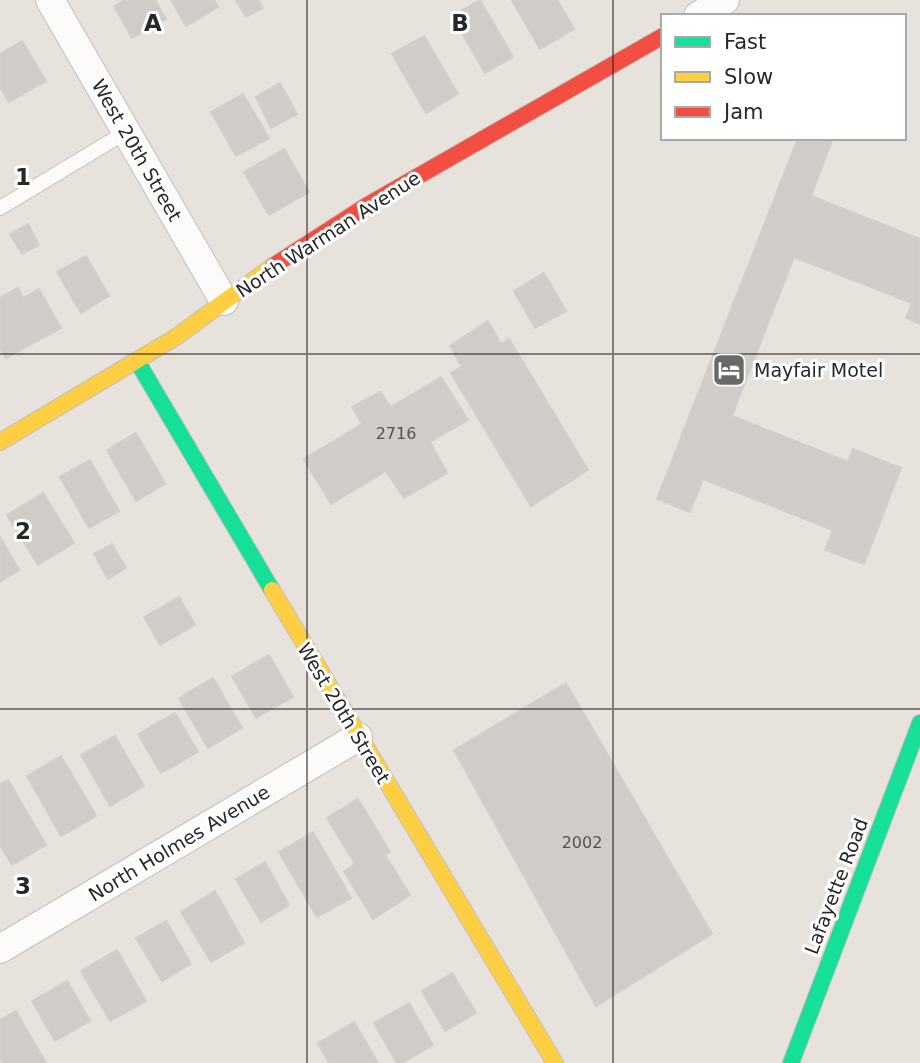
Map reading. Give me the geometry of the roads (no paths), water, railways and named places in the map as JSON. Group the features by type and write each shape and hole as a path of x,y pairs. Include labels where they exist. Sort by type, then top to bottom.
{"street":[{"name":"West 20th Street","path":"50,0 224,301"},
{"path":"701,14 725,0"},
{"name":"North Warman Avenue","path":"0,442 176,337 281,260 366,206 661,37"},
{"name":"West 20th Street","path":"136,361 545,1060"},
{"name":"Lafayette Road","path":"791,1063 920,723"},
{"name":"North Holmes Avenue","path":"0,949 358,737"}],"lane":[{"path":"0,208 126,132"}],"place":[{"name":"Mayfair Motel","path":"729,370"}]}
